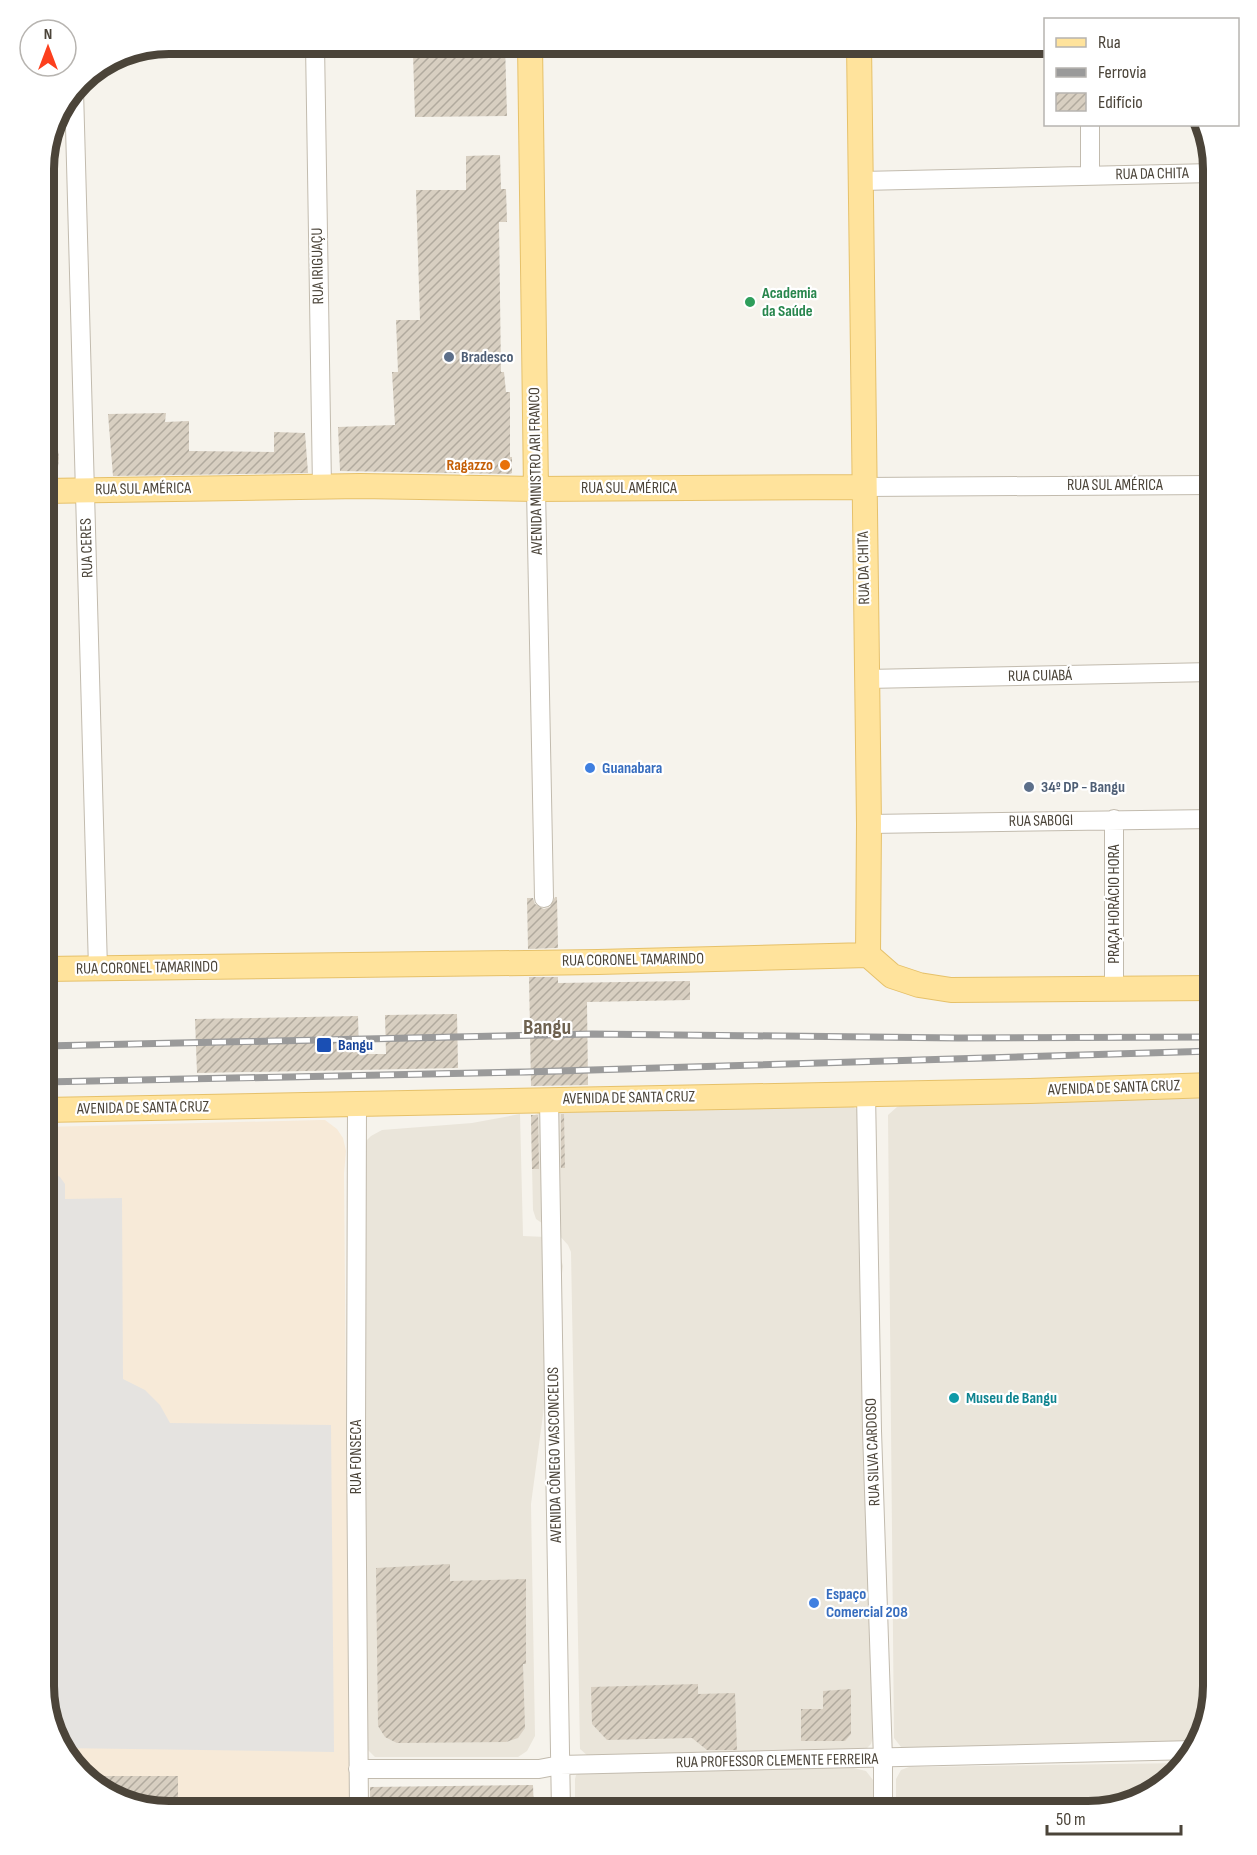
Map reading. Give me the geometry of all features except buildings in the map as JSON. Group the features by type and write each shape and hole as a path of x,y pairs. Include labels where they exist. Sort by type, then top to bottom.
{"main road":[{"name":"AVENIDA MINISTRO ARI FRANCO","path":"530,54 536,489"},
{"name":"RUA DA CHITA","path":"859,54 869,824 868,955"},
{"name":"RUA SUL AMÉRICA","path":"54,491 360,486 536,489 863,487"},
{"name":"RUA CORONEL TAMARINDO","path":"54,969 598,962 868,955"},
{"path":"868,955 892,976 919,985 951,990 1203,988"},
{"name":"AVENIDA DE SANTA CRUZ","path":"54,1110 1030,1091 1203,1085"}],"street":[{"name":"RUA IRIGUAÇU","path":"315,54 322,488"},
{"name":"RUA CERES","path":"74,103 98,969"},
{"name":"RUA DA CHITA","path":"1090,126 1090,175"},
{"name":"RUA DA CHITA","path":"861,181 1203,173"},
{"name":"RUA SUL AMÉRICA","path":"863,487 1203,485"},
{"name":"AVENIDA MINISTRO ARI FRANCO","path":"536,489 544,898"},
{"name":"RUA CUIABÁ","path":"866,679 1203,672"},
{"name":"PRAÇA HORÁCIO HORA","path":"1114,819 1114,989"},
{"name":"RUA SABOGI","path":"869,824 1203,819"},
{"name":"RUA SILVA CARDOSO","path":"866,1093 882,1801"},
{"name":"AVENIDA CÔNEGO VASCONCELOS","path":"549,1100 561,1801"},
{"name":"RUA FONSECA","path":"357,1103 356,1455 359,1801"},
{"name":"RUA PROFESSOR CLEMENTE FERREIRA","path":"358,1769 539,1769 560,1765 1183,1750"}],"shaded area":[{"path":"1203,1095 1203,1686 1199,1716 1185,1748 909,1750 901,1747 894,1738 888,1115 897,1107 908,1104"},
{"path":"848,1104 862,1112 873,1737 871,1744 865,1750 588,1756 580,1749 571,1252 558,1234 536,1219 533,1210 531,1121 538,1113"},
{"path":"520,1114 523,1236 546,1237 559,1252 563,1266 531,1504 535,1736 527,1751 518,1757 375,1757 368,1750 360,1155 367,1140 382,1130 472,1123"},
{"path":"325,1120 337,1129 343,1138 346,1151 344,1173 351,1801 161,1801 146,1799 105,1782 83,1762 69,1744 58,1716 54,1686 54,1127"},
{"path":"54,1173 65,1184 65,1199 122,1198 123,1379 145,1390 160,1405 170,1423 331,1425 334,1752 72,1748 69,1744 58,1716 54,1686"},
{"path":"1172,1763 1146,1786 1118,1797 1088,1801 896,1801 896,1779 901,1770 909,1767"},
{"path":"854,1768 866,1771 873,1780 873,1801 575,1801 575,1779 580,1773"}],"railway":[{"path":"54,1046 592,1034 958,1038 1203,1037"},
{"path":"54,1082 526,1072 1203,1051"}],"place":[{"name":"Academia da Saúde","path":"750,302"},
{"name":"Bradesco","path":"449,357"},
{"name":"Ragazzo","path":"505,465"},
{"name":"Guanabara","path":"590,768"},
{"name":"34º DP - Bangu","path":"1029,787"},
{"name":"Bangu","path":"324,1045"},
{"name":"Museu de Bangu","path":"954,1398"},
{"name":"Espaço Comercial 208","path":"814,1603"}],"district":[{"name":"Bangu","path":"547,1027"}]}
